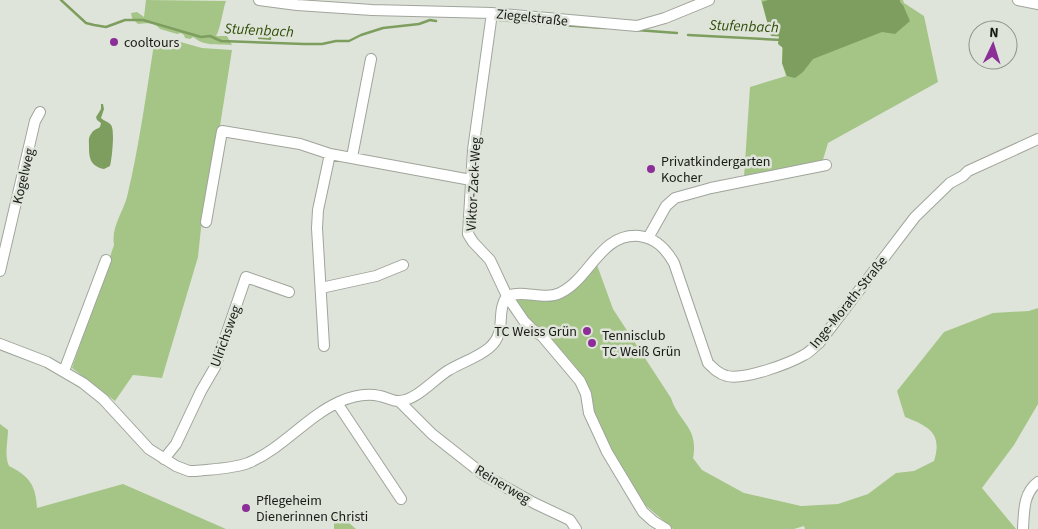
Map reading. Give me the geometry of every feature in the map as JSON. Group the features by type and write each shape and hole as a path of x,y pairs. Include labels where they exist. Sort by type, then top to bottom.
{"street":[{"name":"Ziegelstraße","path":"260,0 297,5 372,10 492,13 637,26 665,18 709,0"},
{"path":"1018,0 1038,4"},
{"name":"Viktor-Zack-Weg","path":"492,13 473,150 468,234 490,260 507,296 524,321 542,336 580,381 586,394 589,413 612,459 643,512 666,529"},
{"path":"352,157 371,59"},
{"name":"Kogelweg","path":"0,271 36,120 40,112"},
{"path":"206,222 222,131 300,144 330,154 471,180"},
{"name":"Inge-Morath-Straße","path":"648,238 666,250 674,263 708,363 716,371 726,376 738,377 747,375 790,362 806,354 819,343 915,217 950,183 968,171 1038,139"},
{"path":"324,346 318,210 330,154"},
{"path":"0,344 64,371 96,392 149,449 164,459 189,471 247,463 276,446 309,420 352,396 379,395 398,401 413,397 450,369 489,348 499,336 504,300 507,296 520,293 550,296 569,287 615,240 629,236 648,238 666,206 675,198 711,188 826,165"},
{"path":"64,371 106,260"},
{"path":"320,288 376,276 403,265"},
{"name":"Ulrichsweg","path":"164,459 176,444 200,391 216,367 246,277 289,292"},
{"name":"Reinerweg","path":"398,401 432,434 484,475 534,503 570,520 576,529"},
{"path":"337,403 401,499"},
{"path":"1023,529 1026,496 1032,486 1038,482"}],"shaded area":[{"path":"146,0 226,1 216,36 227,36 232,45 207,44 193,37 190,39 185,38 181,33 177,34 160,29 153,24 138,24 132,18 131,13 137,12 144,17"},
{"path":"761,0 903,0 904,3 924,16 938,82 828,143 822,163 744,177 750,87 786,76 782,63 782,37 771,36"},
{"path":"177,41 202,48 232,50 202,219 198,257 162,378 133,375 115,401 72,368 114,245 115,227 127,197 139,140 154,44"},
{"path":"592,263 597,265 613,309 691,432 694,448 693,458 702,470 744,493 801,506 838,504 868,494 896,473 914,471 934,461 936,451 935,437 927,427 905,417 897,391 944,332 993,313 1029,311 1038,308 1038,404 1014,445 982,488 1016,529 805,529 804,526 794,529 673,529 622,485 586,394 524,321 512,294 555,295"},
{"path":"0,424 8,430 6,453 9,466 22,474 30,482 35,493 37,508 123,484 226,529 0,529"},
{"path":"334,510 356,529 334,529"}],"water":[{"path":"768,0 900,0 910,21 895,34 882,32 813,59 803,72 795,78 787,76 782,63 783,48 778,44 779,36 771,36 762,2"},
{"path":"259,30 272,31 271,40 258,39"},
{"path":"101,104 103,104 104,109 101,118 111,125 113,132 110,166 104,169 93,164 89,150 90,135 100,127 101,123 96,117 101,109"}],"waterway":[{"name":"Stufenbach","path":"61,0 86,23 106,27 125,20 143,20 201,37 210,36 221,41 322,44 349,41 383,28 419,24 430,20 436,21"},
{"name":"Stufenbach","path":"499,20 545,24"},
{"name":"Stufenbach","path":"560,25 605,28"},
{"name":"Stufenbach","path":"636,30 677,33"},
{"name":"Stufenbach","path":"688,35 781,40"}],"place":[{"name":"cooltours","path":"114,42"},
{"name":"Privatkindergarten Kocher","path":"651,169"},
{"name":"TC Weiss Grün","path":"587,331"},
{"name":"Tennisclub TC Weiß Grün","path":"592,343"},
{"name":"Pflegeheim Dienerinnen Christi","path":"246,508"}]}
